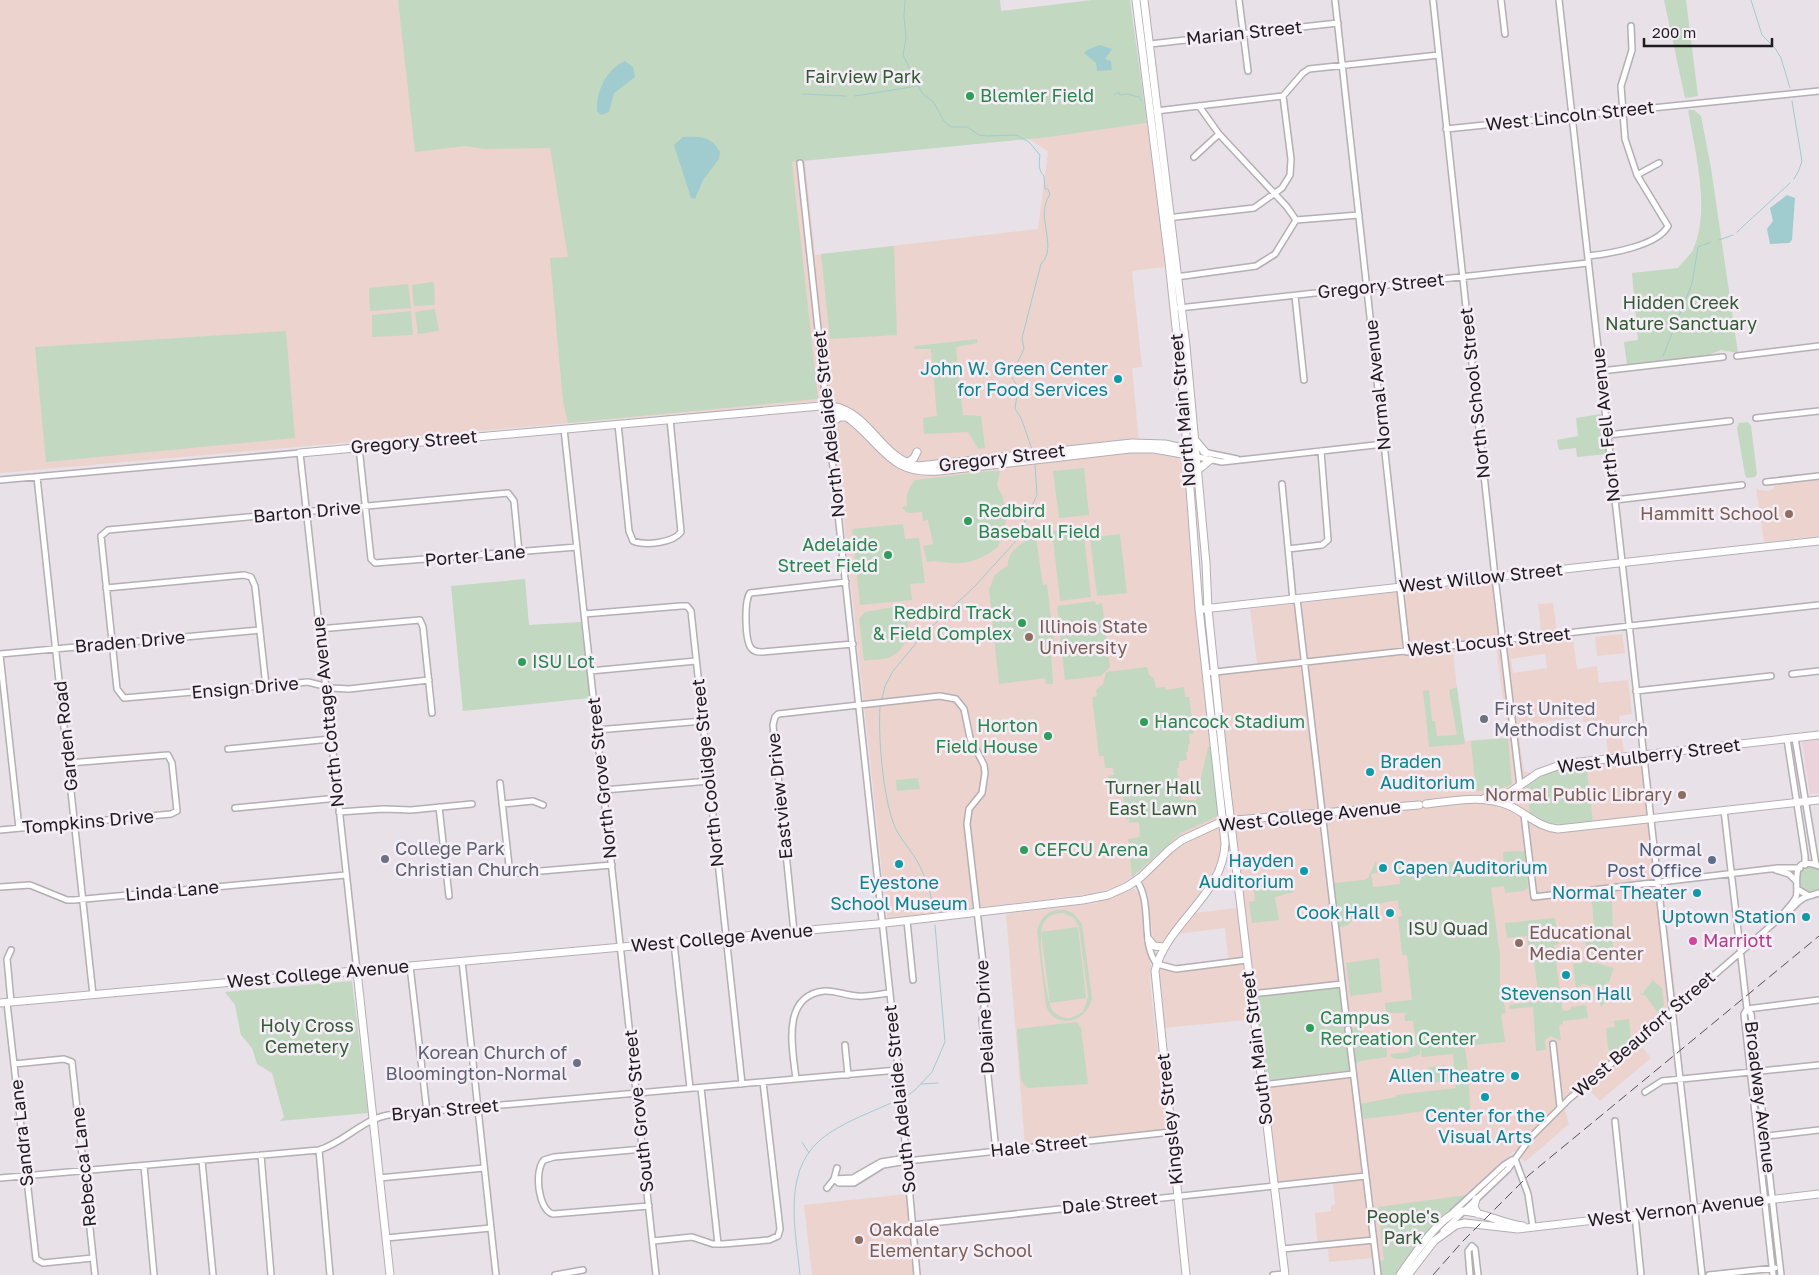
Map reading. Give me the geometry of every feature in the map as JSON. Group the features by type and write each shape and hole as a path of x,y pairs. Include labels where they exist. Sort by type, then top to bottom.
{"main road":[{"name":"North Main Street","path":"1136,0 1168,218"},
{"name":"North Main Street","path":"1144,0 1175,277 1182,308 1198,470 1227,821"},
{"name":"North Main Street","path":"1175,277 1174,309 1188,452 1199,610 1227,821"},
{"name":"Gregory Street","path":"300,453 813,406 839,407 850,412 895,457 907,463 930,466 1132,443 1172,446 1196,454"},
{"name":"Gregory Street","path":"827,407 846,417 890,460 916,471 939,471 1122,450 1154,449 1177,453 1188,452"},
{"path":"829,425 839,417 846,417"},
{"path":"1172,446 1182,441 1186,434"},
{"path":"1195,440 1208,456 1198,470"},
{"path":"907,463 914,458 917,452"},
{"path":"1177,453 1189,469"},
{"name":"West Willow Street","path":"1199,610 1819,541"},
{"name":"West Mulberry Street","path":"1485,798 1509,793 1550,767 1819,735"},
{"name":"West College Avenue","path":"6,1003 882,924 1097,898 1120,891 1137,881 1170,848 1182,840 1227,821 1485,798 1509,805 1543,826 1558,829 1819,800"},
{"name":"Kingsley Street","path":"1186,1275 1156,990 1157,964 1164,947 1218,874 1225,850 1227,821"},
{"name":"South Main Street","path":"1227,821 1247,960 1285,1274"},
{"path":"1149,940 1154,946 1164,947"},
{"path":"356,971 390,1275"},
{"name":"West Vernon Avenue","path":"1434,1241 1456,1225 1465,1222 1510,1230 1819,1194"},
{"path":"1476,1199 1474,1207 1478,1214"},
{"name":"West Vernon Avenue","path":"1451,1214 1463,1211 1510,1224 1533,1226"},
{"name":"West Beaufort Street","path":"1400,1275 1428,1238 1451,1214"},
{"name":"West Beaufort Street","path":"1408,1275 1434,1241"}],"street":[{"path":"1239,0 1248,71"},
{"name":"Normal Avenue","path":"1335,0 1407,652"},
{"name":"North School Street","path":"1433,0 1495,577 1520,786"},
{"path":"1501,0 1504,34"},
{"name":"North Fell Avenue","path":"1559,0 1702,1275"},
{"name":"Marian Street","path":"1150,44 1338,23"},
{"path":"1588,256 1633,247 1667,229 1668,224 1637,175 1627,145 1620,86 1632,50 1631,26"},
{"path":"1155,111 1283,96 1303,73 1310,70 1439,55"},
{"name":"West Lincoln Street","path":"1446,129 1819,91"},
{"path":"1168,218 1247,210 1262,204 1275,194 1287,181 1291,168 1291,151 1283,96"},
{"path":"1199,106 1219,134 1275,194 1296,220"},
{"path":"1194,157 1219,134"},
{"name":"North Adelaide Street","path":"800,163 882,924"},
{"path":"1637,175 1659,163"},
{"path":"1296,220 1359,215"},
{"path":"1175,277 1256,266 1275,254 1296,220"},
{"name":"Gregory Street","path":"1174,309 1588,263"},
{"path":"1295,296 1304,380"},
{"path":"1737,356 1819,346"},
{"path":"1601,371 1723,357"},
{"path":"1756,418 1819,411"},
{"path":"618,424 629,531 633,541 640,543 671,540 679,536 682,529 670,419"},
{"path":"1608,435 1730,421"},
{"name":"North Grove Street","path":"564,429 620,947"},
{"path":"1196,454 1245,460 1384,444"},
{"path":"359,447 365,507"},
{"path":"1288,549 1322,545 1328,540 1321,451"},
{"name":"Gregory Street","path":"0,480 300,453"},
{"name":"North Cottage Avenue","path":"300,453 356,971"},
{"path":"1766,482 1819,476"},
{"name":"Garden Road","path":"37,477 93,995"},
{"path":"1282,484 1288,549 1305,663 1346,1016"},
{"path":"1615,500 1742,485"},
{"name":"Barton Drive","path":"106,588 102,533 108,530 505,494 511,496 514,501 519,552"},
{"name":"Porter Lane","path":"365,507 373,562 385,564 577,546"},
{"path":"112,644 106,588 244,575 253,579 266,686"},
{"path":"846,582 750,593 746,598 745,606 749,641 751,648 756,652 853,644"},
{"name":"West Locust Street","path":"1206,674 1819,605"},
{"name":"North Coolidge Street","path":"584,614 681,606 689,608 742,1084"},
{"path":"319,629 420,620 423,627 432,713"},
{"name":"Braden Drive","path":"0,654 260,630"},
{"name":"Ensign Drive","path":"112,644 117,689 127,699 308,682 350,689 429,680"},
{"path":"0,654 19,828"},
{"path":"590,671 696,661"},
{"path":"1792,674 1819,671"},
{"path":"1636,691 1771,676"},
{"name":"Delaine Drive","path":"860,706 946,696 956,699 962,705 970,738 984,765 985,773 982,793 972,804 968,816 986,990 982,1019 996,1151"},
{"name":"Eastview Drive","path":"794,932 773,719 778,714 860,706"},
{"path":"597,730 702,721"},
{"path":"1791,738 1801,802 1806,856 1795,880 1797,888 1809,896 1819,893"},
{"path":"1524,815 1534,897 1803,866 1818,866 1801,802 1791,738"},
{"path":"228,749 331,739"},
{"name":"Tompkins Drive","path":"0,830 176,812 170,756 158,755 69,763"},
{"path":"604,790 709,781"},
{"path":"500,783 509,866 512,872 612,865"},
{"path":"235,808 338,798"},
{"path":"502,804 533,801 543,806"},
{"path":"339,812 472,804"},
{"path":"440,807 449,896"},
{"name":"Broadway Avenue","path":"1724,810 1747,1009 1751,1014 1766,1136 1773,1275"},
{"path":"1773,870 1789,874 1795,880"},
{"name":"Linda Lane","path":"0,887 30,885 66,900 346,875"},
{"name":"Kingsley Street","path":"1137,881 1144,894 1152,959 1157,964"},
{"name":"West Beaufort Street","path":"1782,916 1795,900 1797,888"},
{"name":"West Beaufort Street","path":"1434,1241 1508,1169 1531,1137 1560,1107 1782,916 1793,909 1804,897 1809,896"},
{"path":"907,921 913,980"},
{"name":"South Adelaide Street","path":"882,924 901,1099 917,1275"},
{"path":"674,943 690,1088"},
{"name":"South Grove Street","path":"620,947 656,1275"},
{"name":"Sandra Lane","path":"11,950 7,959 6,1003 37,1262 93,1258"},
{"path":"1157,964 1176,969 1247,960"},
{"path":"462,962 476,1076 477,1108 496,1275"},
{"path":"410,966 427,1112"},
{"path":"1251,994 1342,984"},
{"path":"796,1079 792,1028 794,1016 801,1002 822,991 858,996 889,993"},
{"path":"1747,1009 1819,1000"},
{"name":"Broadway Avenue","path":"1747,1009 1744,1014 1758,1136 1780,1272"},
{"path":"1348,1029 1378,1275"},
{"path":"1553,1044 1560,1107"},
{"path":"845,1045 848,1075"},
{"name":"Rebecca Lane","path":"14,1064 64,1059 70,1060 73,1067 95,1275"},
{"path":"1645,1092 1658,1083 1819,1065"},
{"name":"Bryan Street","path":"0,1178 319,1150 339,1142 372,1120 388,1115 898,1070"},
{"path":"1262,1085 1353,1074"},
{"path":"653,1241 692,1237 718,1244 769,1240 778,1236 780,1229 763,1082"},
{"path":"701,1088 718,1244"},
{"path":"1615,1121 1625,1216"},
{"path":"1758,1136 1819,1130"},
{"name":"Hale Street","path":"834,1179 839,1183 848,1184 883,1165 907,1161 1171,1132"},
{"path":"319,1150 330,1275"},
{"path":"643,1150 554,1157 542,1162 539,1171 542,1204 547,1211 553,1214 649,1206"},
{"path":"261,1155 271,1275"},
{"path":"1515,1159 1528,1194 1533,1226"},
{"name":"West Beaufort Street","path":"1451,1214 1504,1165 1515,1159"},
{"path":"202,1160 213,1275"},
{"path":"144,1166 154,1275"},
{"path":"379,1178 484,1168"},
{"path":"827,1188 834,1179 837,1168"},
{"name":"Dale Street","path":"913,1225 1366,1176"},
{"path":"1635,1215 1641,1275"},
{"path":"386,1238 491,1228"},
{"path":"1282,1249 1374,1240"},
{"path":"1470,1275 1468,1251 1472,1246 1475,1249 1478,1275"},
{"path":"1708,1275 1772,1268 1780,1272"},
{"path":"555,1275 583,1270"},
{"path":"1273,1275 1285,1274"}],"shaded area":[{"name":"Illinois State University","path":"0,0 776,0 792,162 805,161 815,255 1038,229 1048,151 1029,139 1147,123 1165,267 1132,271 1142,367 1132,368 1140,452 1177,457 1185,466 1205,676 1258,671 1250,609 1490,581 1492,583 1499,644 1542,639 1538,604 1553,603 1558,637 1573,636 1577,669 1597,666 1599,683 1628,680 1632,714 1619,716 1624,754 1645,752 1677,1004 1635,1038 1651,1058 1600,1101 1587,1088 1564,1107 1569,1124 1525,1162 1514,1151 1438,1223 1397,1275 1375,1275 1373,1258 1329,1262 1328,1247 1318,1248 1315,1213 1331,1211 1331,1206 1335,1204 1333,1183 1280,1188 1278,1191 1257,1019 1163,1028 1159,973 1161,961 1175,965 1228,959 1225,928 1169,935 1161,944 1156,944 1153,940 1148,895 1139,872 1119,886 1090,894 887,917 834,430 834,400 0,473","holes":["1496,646 1508,737 1466,741 1462,734 1453,652","1545,654 1547,668 1513,673 1511,659","1583,717 1583,722 1605,720 1608,756 1556,762 1531,773 1524,771 1517,725","1229,847 1237,908 1195,913 1215,887 1225,866"]},
{"name":"Hammitt School","path":"1819,479 1819,536 1764,542 1756,488 1769,491 1775,485"},
{"path":"1622,634 1625,653 1597,656 1595,637"},
{"path":"1819,740 1819,793 1810,794 1802,742"},
{"path":"1134,889 1140,894 1151,966 1150,982 1166,1127 1163,1130 1025,1145 1006,914 1096,903"},
{"name":"Oakdale Elementary School","path":"907,1194 914,1275 812,1275 804,1205"}],"green space":[{"name":"Fairview Park","path":"398,0 1000,0 1001,11 1092,0 1130,0 1147,123 1049,137 792,162 818,399 568,423 563,401 550,258 568,257 550,148 484,149 466,146 415,152"},
{"path":"1664,0 1686,0 1698,96 1685,98"},
{"name":"Hidden Creek Nature Sanctuary","path":"1688,110 1694,110 1701,116 1711,168 1738,353 1721,350 1706,356 1627,365 1624,342 1638,340 1632,273 1678,268 1692,252 1698,234 1701,217 1700,181"},
{"path":"894,246 897,335 830,339 821,254"},
{"path":"434,283 435,305 414,306 412,285"},
{"path":"408,284 411,308 370,311 369,288"},
{"path":"435,309 439,331 418,334 415,312"},
{"path":"411,311 413,335 372,337 372,315"},
{"path":"286,331 295,438 46,462 35,347"},
{"path":"977,339 977,343 956,347 963,415 981,416 985,448 978,449 968,432 924,434 923,418 937,416 931,349 915,349 914,346"},
{"path":"1601,414 1607,454 1577,457 1576,448 1559,450 1557,440 1578,436 1576,418"},
{"path":"1748,422 1751,426 1757,474 1755,477 1747,478 1737,428 1739,423"},
{"path":"1084,468 1089,515 1059,518 1053,471"},
{"name":"Redbird Baseball Field","path":"1000,471 997,485 1003,498 1007,518 998,547 970,562 927,562 923,546 933,544 928,520 923,521 922,512 908,513 902,507 907,506 907,495 915,480"},
{"name":"Adelaide Street Field","path":"903,524 905,539 919,538 925,583 910,584 912,600 860,605 852,529"},
{"path":"1083,527 1091,597 1060,601 1052,531"},
{"path":"1120,534 1127,593 1097,596 1090,538"},
{"name":"Redbird Track & Field Complex","path":"1032,538 1036,538 1043,585 1047,584 1055,652 1051,653 1053,684 1046,684 1045,678 999,684 989,589 995,575 1008,565 1012,552 1019,545"},
{"name":"ISU Lot","path":"525,579 529,625 581,622 590,698 463,711 451,586"},
{"path":"1095,601 1096,605 1102,603 1110,667 1101,676 1065,680 1057,606"},
{"path":"894,607 895,609 907,609 908,632 903,646 892,656 864,661 859,619 865,612"},
{"name":"Turner Hall East Lawn","path":"1147,667 1149,675 1154,678 1156,688 1165,687 1166,690 1184,687 1185,697 1189,697 1194,733 1189,734 1190,744 1188,745 1188,752 1186,752 1187,760 1179,761 1179,768 1177,768 1181,800 1196,800 1208,747 1211,747 1219,812 1216,817 1181,833 1132,877 1128,839 1140,837 1139,822 1129,823 1129,819 1126,819 1122,790 1111,791 1108,789 1111,784 1108,776 1114,775 1113,768 1105,768 1104,756 1099,756 1092,697 1097,696 1096,690 1103,684 1106,672"},
{"path":"1457,687 1465,744 1429,747 1423,691 1429,690 1432,721 1435,721 1437,736 1457,735 1449,690"},
{"path":"1508,738 1512,784 1503,788 1476,791 1471,741"},
{"path":"1586,763 1593,822 1560,824 1545,821 1530,814 1526,786 1557,767"},
{"path":"918,778 920,789 897,791 896,780"},
{"name":"ISU Quad","path":"1503,852 1525,852 1528,888 1523,891 1505,893 1504,886 1491,888 1500,955 1500,985 1506,1013 1501,1014 1505,1042 1464,1046 1468,1069 1471,1121 1451,1124 1449,1108 1363,1118 1360,1104 1396,1097 1396,1095 1456,1088 1453,1054 1422,1057 1420,1048 1420,1054 1413,1057 1401,1059 1391,1057 1391,1054 1409,1052 1408,1047 1416,1045 1413,1021 1405,1021 1404,1015 1407,1013 1386,1013 1385,1003 1412,1000 1407,955 1402,955 1398,917 1402,916 1398,900 1377,904 1378,914 1354,917 1349,924 1340,927 1338,925 1334,883 1368,878 1376,861 1377,873 1371,874 1373,887 1400,884 1399,871 1393,872 1392,868 1458,861 1460,878 1490,873 1491,875 1504,873"},
{"path":"1809,867 1819,869 1819,890 1810,893 1802,891 1798,886 1799,872"},
{"path":"1293,883 1294,892 1275,897 1279,920 1252,923 1249,902 1255,901 1253,884"},
{"path":"1612,895 1613,950 1605,958 1602,958 1590,952 1585,943 1594,929 1592,901 1601,896"},
{"path":"1055,910 1066,910 1074,914 1082,924 1092,998 1085,1013 1078,1018 1064,1021 1057,1019 1051,1014 1046,1006 1037,932 1043,917","holes":["1063,913 1074,918 1079,927 1088,997 1083,1012 1067,1018 1056,1014 1050,1006 1043,970 1041,933 1045,921 1053,915"]},
{"path":"1555,918 1559,944 1554,945 1562,1008 1564,1011 1571,1010 1571,1007 1586,1005 1588,1018 1563,1021 1563,1024 1559,1025 1561,1041 1551,1036 1545,1040 1546,1050 1536,1051 1533,1007 1510,1009 1509,1005 1539,1001 1534,960 1529,960 1527,936 1507,938 1505,923"},
{"path":"1078,927 1086,998 1050,1003 1041,932"},
{"path":"1379,958 1382,992 1350,996 1346,963"},
{"path":"1589,961 1614,968 1609,982 1604,986 1606,1002 1601,1007 1596,988 1583,984 1576,988 1573,964"},
{"path":"1651,979 1662,988 1664,1005 1659,1014 1645,995 1641,995 1640,992 1642,994 1652,981"},
{"name":"Holy Cross Cemetery","path":"352,981 368,1113 280,1121 284,1117 272,1073 257,1064 252,1048 241,1035 235,1005 225,992"},
{"path":"1337,988 1340,990 1345,1029 1362,1027 1362,1038 1386,1039 1387,1057 1360,1061 1350,1070 1265,1081 1256,1001 1259,997"},
{"path":"1629,1019 1631,1040 1612,1053 1608,1048 1606,1028 1615,1027 1614,1021"},
{"path":"1077,1022 1081,1028 1088,1084 1028,1088 1021,1081 1017,1029"},
{"path":"1445,1065 1447,1081 1428,1083 1427,1068"},
{"name":"People's Park","path":"1467,1195 1438,1223 1397,1275 1381,1275 1379,1261 1384,1260 1378,1207"}],"water":[{"path":"1100,45 1112,49 1105,59 1111,61 1112,70 1097,71 1096,63 1084,53"},
{"path":"625,61 633,67 635,77 614,93 609,112 601,115 597,111 600,89 612,70"},
{"path":"683,137 705,138 713,143 720,152 719,159 703,180 695,199 691,198 674,145"},
{"path":"1787,195 1795,198 1792,240 1789,243 1770,244 1767,229 1773,221 1770,208"}],"waterway":[{"path":"905,0 906,38 903,55 922,93 934,103 944,121 951,127 967,127 979,135 1016,135 1029,142 1040,155 1039,166 1044,176 1045,189 1048,189 1050,194 1044,212 1048,248 1046,257 1041,264 1022,338 1024,349 1011,376 1018,387 1015,409 1021,419 1033,451"},
{"path":"1751,0 1762,35 1775,48 1781,58 1790,88"},
{"path":"855,96 918,86"},
{"path":"1114,95 1119,92 1120,95 1127,94 1139,97 1142,101"},
{"path":"802,94 846,96"},
{"path":"1792,101 1802,161 1794,179"},
{"path":"1737,232 1790,183"},
{"path":"1719,240 1733,235"},
{"path":"1663,356 1692,284 1698,247 1711,242"},
{"path":"882,699 885,686 893,671 922,636 975,586 1015,542 1037,495 1035,464"},
{"path":"1018,537 1034,533"},
{"path":"880,707 882,765 889,810 898,832 923,873 930,891 934,911"},
{"path":"904,1098 915,1090 932,1072 945,1042 935,925"},
{"path":"921,1084 938,1083"},
{"path":"800,1275 794,1222 794,1204 800,1170 807,1154 819,1141 837,1129 900,1099"},
{"path":"802,1142 809,1153"}],"tunnel":[{"path":"1346,1016 1348,1029"}],"railway":[{"path":"1433,1275 1463,1241 1529,1175 1819,936"}],"place":[{"name":"Blemler Field","path":"970,96"},
{"name":"John W. Green Center for Food Services","path":"1118,379"},
{"name":"Hammitt School","path":"1789,514"},
{"name":"Redbird Baseball Field","path":"968,521"},
{"name":"Adelaide Street Field","path":"888,555"},
{"name":"Redbird Track & Field Complex","path":"1022,623"},
{"name":"Illinois State University","path":"1029,637"},
{"name":"ISU Lot","path":"522,662"},
{"name":"First United Methodist Church","path":"1484,719"},
{"name":"Hancock Stadium","path":"1144,722"},
{"name":"Horton Field House","path":"1048,736"},
{"name":"Braden Auditorium","path":"1370,772"},
{"name":"Normal Public Library","path":"1682,795"},
{"name":"CEFCU Arena","path":"1024,850"},
{"name":"College Park Christian Church","path":"385,859"},
{"name":"Normal Post Office","path":"1712,860"},
{"name":"Eyestone School Museum","path":"899,864"},
{"name":"Capen Auditorium","path":"1383,868"},
{"name":"Hayden Auditorium","path":"1304,871"},
{"name":"Normal Theater","path":"1697,893"},
{"name":"Cook Hall","path":"1390,913"},
{"name":"Uptown Station","path":"1806,917"},
{"name":"Marriott","path":"1693,941"},
{"name":"Educational Media Center","path":"1519,943"},
{"name":"Stevenson Hall","path":"1566,975"},
{"name":"Campus Recreation Center","path":"1310,1028"},
{"name":"Korean Church of Bloomington-Normal","path":"577,1063"},
{"name":"Allen Theatre","path":"1515,1076"},
{"name":"Center for the Visual Arts","path":"1485,1097"},
{"name":"Oakdale Elementary School","path":"859,1240"}]}
